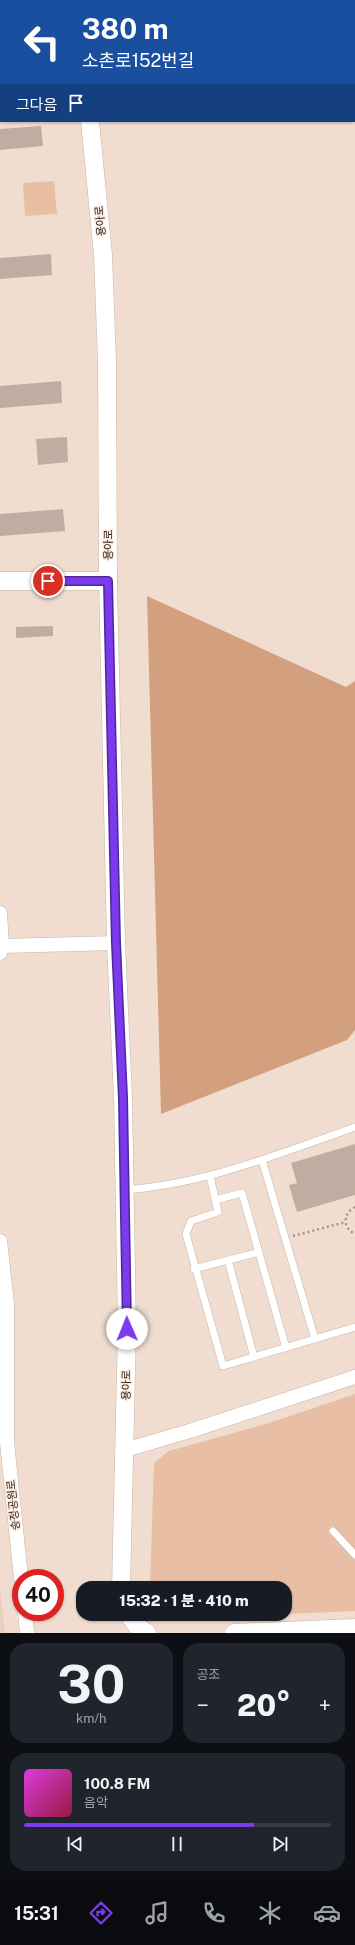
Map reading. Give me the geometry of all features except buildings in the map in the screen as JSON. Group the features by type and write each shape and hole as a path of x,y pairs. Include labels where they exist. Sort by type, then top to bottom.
{"street":[{"name":"용아로","path":"90,122 102,255 107,361 108,581 116,943 123,1098 127,1329 121,1581"},
{"path":"1,581 108,581"},
{"path":"0,912 1,950 116,943"},
{"name":"송정공원로","path":"0,1241 7,1304 7,1442 20,1569"},
{"path":"125,1450 200,1428 355,1377"},
{"path":"26,1621 27,1633"},
{"path":"133,1621 138,1627 147,1633"},
{"path":"234,1633 355,1628"}],"lane":[{"path":"124,1190 158,1188 210,1176 262,1160 355,1127"},
{"path":"262,1160 314,1339"},
{"path":"210,1176 218,1212 191,1221 186,1234 194,1269 223,1366 355,1327"},
{"path":"216,1200 242,1193 286,1348"},
{"path":"194,1269 259,1252"},
{"path":"228,1260 254,1357"},
{"path":"333,1531 355,1555"}],"path":[{"path":"355,1207 347,1215 346,1222 348,1229 355,1234"},
{"path":"285,1238 346,1222"}],"shaded area":[{"path":"54,181 57,214 25,216 23,183"},
{"path":"147,596 346,687 355,681 355,1030 347,1040 161,1114"},
{"path":"355,1394 355,1611 292,1614 292,1581 150,1581 154,1463 169,1451 269,1423"},
{"path":"0,1589 5,1633 0,1633"}],"route":[{"path":"48,581 108,581 116,943 123,1098 127,1329"}]}
